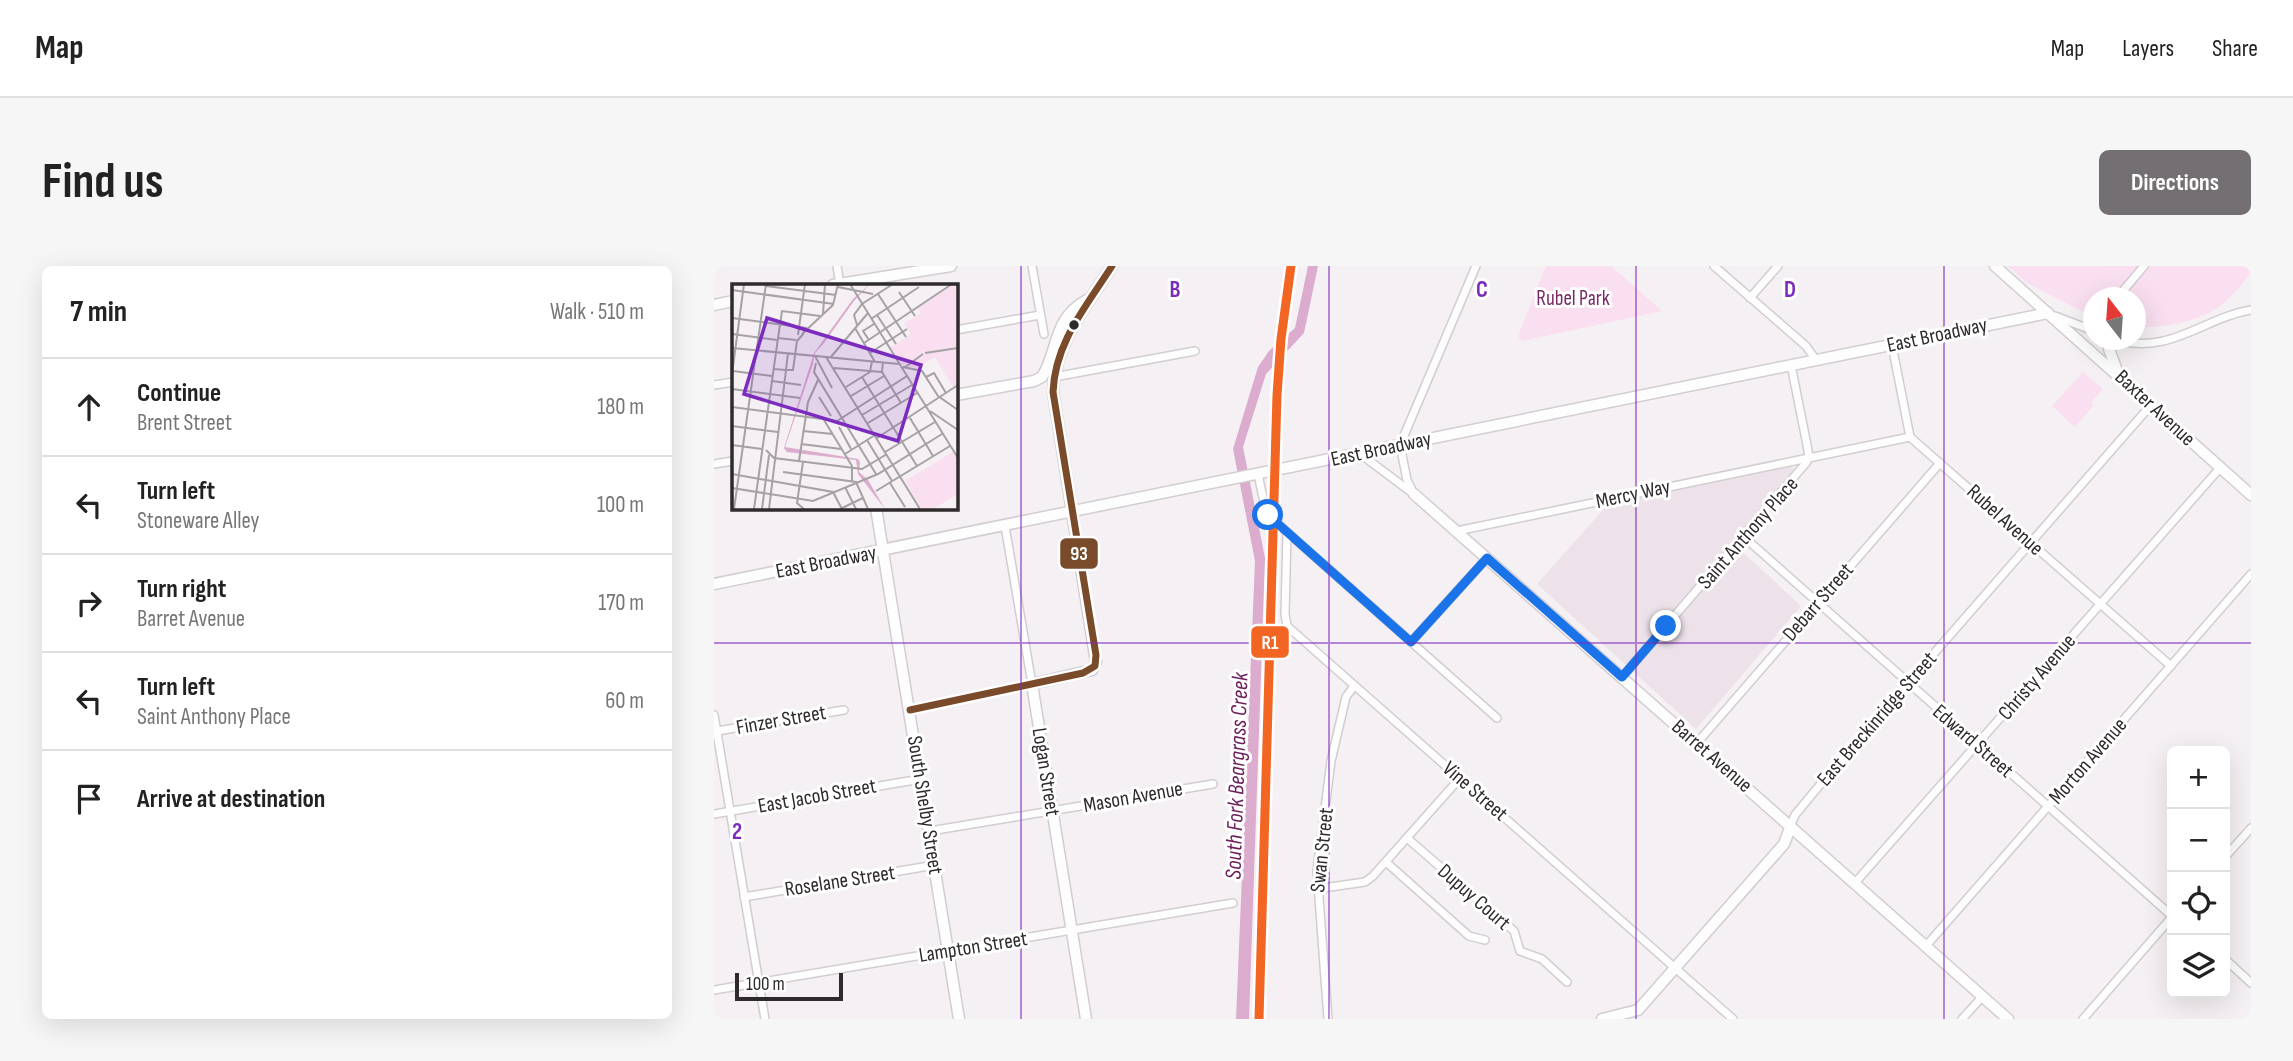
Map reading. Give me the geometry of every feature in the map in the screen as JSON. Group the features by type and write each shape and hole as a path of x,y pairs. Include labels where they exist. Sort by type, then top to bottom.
{"main road":[{"path":"844,284 951,266"},
{"path":"1032,684 1083,673 1095,666 1054,377 1063,343 1087,300 1112,266"},
{"name":"Baxter Avenue","path":"1995,266 2251,495"},
{"path":"957,395 1034,381 1045,372 1055,338 1068,316 1087,300"},
{"path":"714,305 732,302"},
{"name":"East Broadway","path":"714,584 2048,313"},
{"path":"2110,350 2111,360 2122,377"},
{"path":"1034,381 1046,387 1059,463 1066,470"},
{"name":"Barret Avenue","path":"1414,494 2008,1019"},
{"name":"South Shelby Street","path":"876,509 959,1019"},
{"name":"Logan Street","path":"1032,684 1086,1019"},
{"name":"East Breckinridge Street","path":"1602,1019 1635,1013 1784,844 1790,828"}],"street":[{"path":"837,266 838,284"},
{"path":"1032,266 1044,334"},
{"path":"1414,494 1407,480 1401,445 1476,266"},
{"path":"1714,266 1806,346 1816,360"},
{"path":"1750,298 1778,266"},
{"path":"2126,287 2144,266"},
{"path":"2146,342 2181,338 2251,310"},
{"path":"2048,313 2083,327"},
{"path":"957,330 1040,315"},
{"path":"1892,345 1910,437"},
{"path":"1054,377 1195,351"},
{"name":"Saint Anthony Place","path":"1622,677 1799,474 1809,457 1791,365"},
{"path":"714,385 732,382"},
{"name":"East Breckinridge Street","path":"1790,828 1795,815 2151,405"},
{"name":"Mercy Way","path":"1457,531 1910,437"},
{"name":"Rubel Avenue","path":"1910,437 2171,666"},
{"name":"Barret Avenue","path":"1359,453 1414,494"},
{"path":"714,464 732,461"},
{"name":"Debarr Street","path":"1697,743 1940,463"},
{"name":"Christy Avenue","path":"1854,884 2220,468"},
{"path":"1254,475 1266,512 1497,718"},
{"name":"Logan Street","path":"1004,526 1032,684"},
{"name":"Vine Street","path":"1287,533 1285,622 1354,686 1733,1019"},
{"name":"Edward Street","path":"1744,537 2167,912"},
{"path":"1411,642 1487,558"},
{"name":"Morton Avenue","path":"1925,947 2251,574"},
{"path":"910,710 1032,684"},
{"name":"Swan Street","path":"1328,1019 1316,890 1331,761 1346,697 1354,686"},
{"name":"Finzer Street","path":"717,731 844,709"},
{"path":"714,715 765,1019"},
{"path":"1316,890 1365,882 1460,778"},
{"name":"East Jacob Street","path":"714,814 920,779"},
{"name":"Mason Avenue","path":"930,831 1213,783"},
{"path":"2230,852 2251,828"},
{"name":"Dupuy Court","path":"1407,838 1514,931 1520,951 1542,959 1567,982"},
{"path":"1386,862 1469,936 1485,940"},
{"name":"Roselane Street","path":"744,897 935,865"},
{"name":"Lampton Street","path":"714,990 1233,903"},
{"path":"2083,1019 2167,922"},
{"path":"2230,964 2251,983"},
{"path":"1962,1019 1983,996"}],"shaded area":[{"name":"South Fork Beargrass Creek","path":"1308,266 1318,266 1304,333 1266,374 1243,447 1265,558 1249,1019 1236,1019 1255,561 1233,449 1258,367 1269,351 1295,328"},
{"path":"1790,465 1794,469 1733,543 1801,606 1696,729 1537,584 1609,503"}],"green space":[{"name":"Rubel Park","path":"1546,266 1611,266 1662,311 1522,341 1518,336"},
{"path":"2008,266 2251,266 2251,273 2229,299 2216,309 2195,319 2159,326 2146,327 2146,287 2083,287 2083,312 2027,283"},
{"path":"2083,372 2103,389 2091,402 2094,405 2075,427 2052,406"}],"transit line":[{"name":"93","path":"910,710 1083,673 1095,666 1096,655 1053,392 1059,357 1066,341 1112,266"},
{"name":"R1","path":"1259,1019 1277,395 1291,266"}],"route":[{"path":"1268,515 1411,642 1487,558 1622,677 1666,626"}]}
